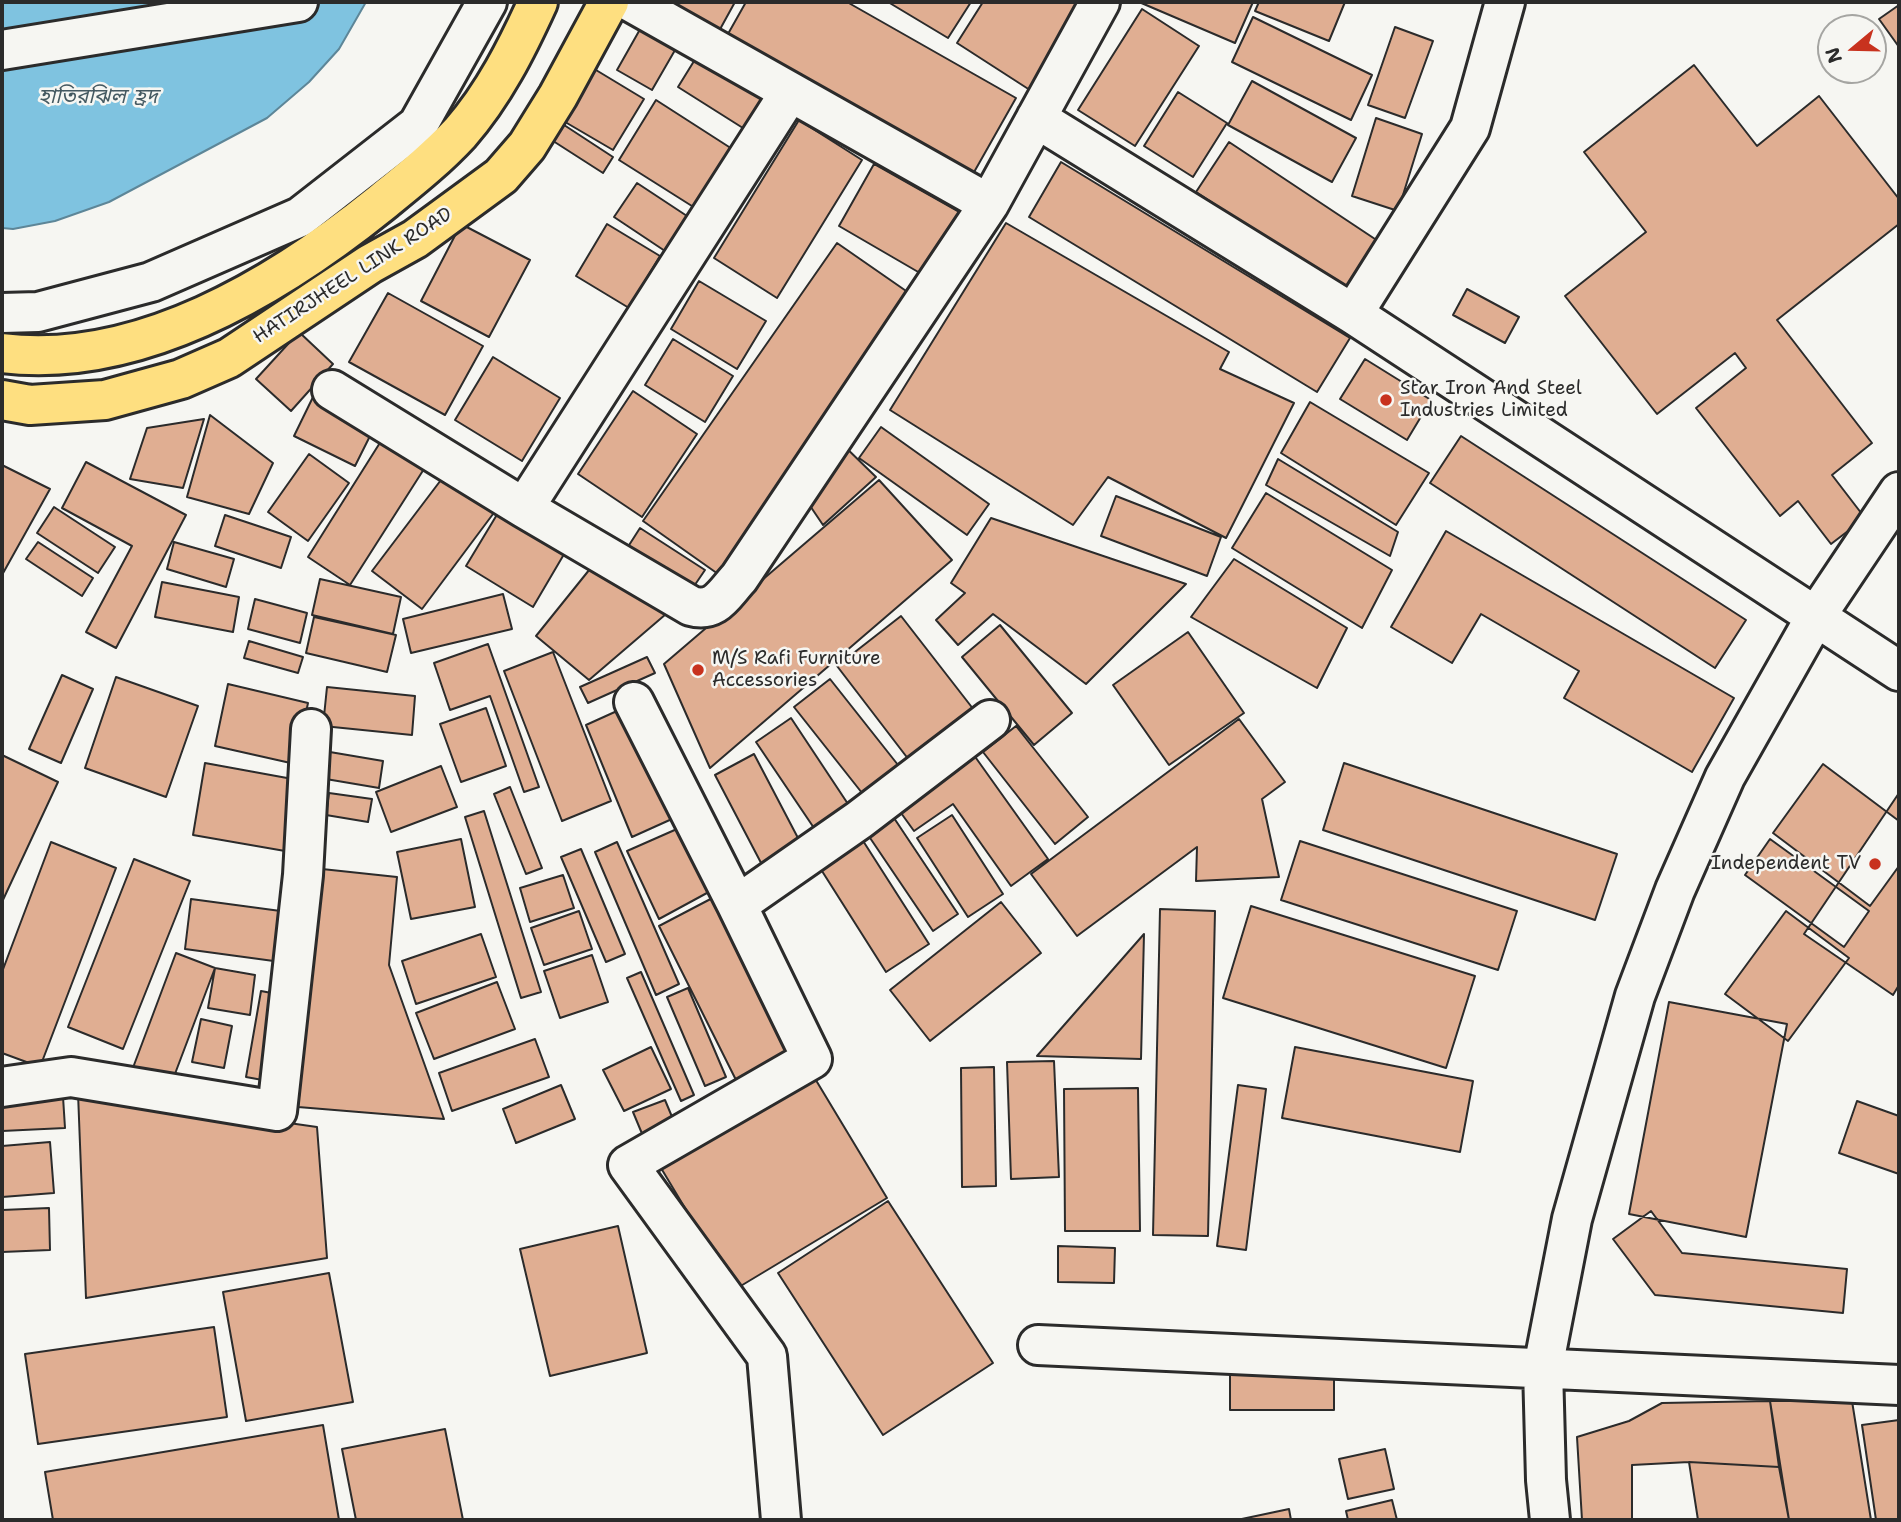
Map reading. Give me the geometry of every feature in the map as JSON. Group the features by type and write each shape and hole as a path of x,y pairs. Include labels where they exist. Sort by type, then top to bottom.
{"main road":[{"path":"2,353 86,352 114,347 167,331 225,306 328,243 422,170 460,133 491,93 519,44 538,2"},
{"name":"HATIRJHEEL LINK ROAD","path":"2,400 30,405 105,400 181,379 229,358 370,264 415,239 501,176 527,146 558,96 609,2"}],"street":[{"path":"2,50 298,2"},
{"path":"2,313 38,312 151,282 300,217 418,125 487,2"},
{"path":"631,2 989,204"},
{"path":"332,390 524,508 691,606 710,608 738,578 989,204 1100,2"},
{"path":"1353,314 1469,128 1505,2"},
{"path":"524,508 790,92"},
{"path":"1036,117 1353,314 1899,671"},
{"path":"1550,1520 1546,1480 1544,1368 1572,1219 1635,996 1675,890 1725,776 1816,616 1899,492"},
{"path":"634,702 812,1059 628,1165 767,1356 781,1520"},
{"path":"737,905 859,820 990,720"},
{"path":"2,1087 71,1077 277,1111 303,875 311,729"},
{"path":"1038,1345 1899,1385"}],"water":[{"name":"হাতিরঝিল হ্রদ","path":"2,2 366,2 339,49 309,82 267,118 109,202 55,221 13,229 2,228"}],"building":[{"path":"642,2 735,2 713,42"},
{"path":"746,2 847,2 1016,98 969,181 724,41"},
{"path":"888,2 971,2 948,38"},
{"path":"983,2 1090,2 1033,92 957,43"},
{"path":"1139,2 1253,2 1235,43"},
{"path":"1259,2 1345,2 1329,41 1255,11"},
{"path":"1899,5 1899,47 1887,30 1886,14"},
{"path":"1142,9 1199,46 1135,146 1078,110"},
{"path":"647,17 682,38 652,90 617,70"},
{"path":"1253,17 1372,75 1351,120 1232,62"},
{"path":"1395,27 1433,41 1405,118 1368,105"},
{"path":"699,53 776,101 754,135 678,87"},
{"path":"1694,65 1757,146 1819,96 1899,199 1899,224 1777,320 1872,443 1832,475 1865,518 1831,544 1798,501 1780,516 1696,408 1746,368 1735,353 1657,414 1565,296 1646,232 1584,152"},
{"path":"591,67 644,99 613,150 560,119"},
{"path":"1252,81 1356,138 1332,182 1228,125"},
{"path":"1178,92 1227,123 1193,177 1144,146"},
{"path":"656,100 740,154 703,213 619,160"},
{"path":"1376,118 1422,134 1398,211 1352,196"},
{"path":"799,120 862,160 777,298 714,258"},
{"path":"561,123 613,157 603,173 550,139"},
{"path":"1229,142 1378,241 1346,291 1196,192"},
{"path":"1061,162 1350,338 1317,392 1029,217"},
{"path":"874,164 968,217 932,280 839,226"},
{"path":"637,183 687,216 665,251 614,217"},
{"path":"1006,223 1229,352 1220,369 1294,403 1226,538 1108,477 1073,525 890,410"},
{"path":"461,224 530,260 489,337 421,301"},
{"path":"607,224 660,256 629,308 576,276"},
{"path":"837,243 922,302 728,581 643,521"},
{"path":"699,281 766,321 737,369 671,329"},
{"path":"1467,289 1519,317 1505,343 1453,315"},
{"path":"388,293 483,346 445,415 349,362"},
{"path":"299,332 333,364 291,411 256,379"},
{"path":"673,339 733,376 705,422 645,385"},
{"path":"493,357 560,398 522,461 455,420"},
{"name":"Star Iron And Steel Industries Limited","path":"1365,359 1431,400 1407,440 1340,399"},
{"path":"633,391 697,434 642,517 578,474"},
{"path":"314,395 375,426 355,466 294,436"},
{"path":"1310,402 1429,473 1396,525 1281,453"},
{"path":"210,415 273,463 249,514 187,497"},
{"path":"204,419 183,488 130,479 147,428"},
{"path":"881,427 989,504 967,535 859,458"},
{"path":"388,430 431,458 350,585 308,557"},
{"path":"1461,436 1746,620 1715,668 1430,483"},
{"path":"836,438 876,477 823,525 800,491"},
{"path":"309,454 349,483 308,541 268,512"},
{"path":"1278,459 1398,532 1390,556 1266,485"},
{"path":"86,462 186,515 116,648 86,632 132,546 62,508"},
{"path":"2,465 50,489 2,575"},
{"path":"447,472 496,510 422,609 372,571"},
{"path":"879,480 952,560 710,768 664,664"},
{"path":"1266,493 1392,570 1362,628 1232,548"},
{"path":"1116,496 1221,537 1207,576 1101,536"},
{"path":"504,503 570,544 533,607 466,566"},
{"path":"54,507 115,547 98,573 37,533"},
{"path":"225,515 291,537 281,568 215,546"},
{"path":"991,518 1186,584 1086,684 993,614 958,645 936,620 965,593 951,583"},
{"path":"640,528 705,570 688,595 624,553"},
{"path":"1446,531 1734,698 1692,772 1564,698 1579,671 1481,614 1452,663 1391,627"},
{"path":"38,542 93,578 82,596 26,559"},
{"path":"174,542 234,559 226,587 167,569"},
{"path":"602,554 673,608 589,680 536,636"},
{"path":"1234,559 1347,628 1317,688 1191,617"},
{"path":"320,579 401,597 393,634 312,615"},
{"path":"162,582 239,597 233,632 155,617"},
{"path":"503,594 512,629 411,653 403,619"},
{"path":"255,599 307,613 300,643 248,629"},
{"path":"901,616 974,710 909,760 837,666"},
{"path":"314,617 396,635 387,672 306,653"},
{"path":"1000,625 1072,713 1034,745 962,657"},
{"path":"1188,632 1244,713 1169,765 1113,685"},
{"path":"249,641 303,657 298,673 244,658"},
{"path":"488,644 539,787 524,792 490,696 450,710 434,663"},
{"path":"553,652 611,801 562,821 504,671"},
{"path":"647,657 655,673 588,703 580,687"},
{"path":"62,675 93,689 61,763 29,749"},
{"path":"116,677 198,706 166,797 85,768"},
{"path":"830,679 902,770 866,798 794,707"},
{"path":"228,684 308,703 295,764 215,746"},
{"path":"327,687 415,696 412,735 323,726"},
{"path":"628,706 683,814 632,837 586,725"},
{"path":"486,708 506,766 461,782 440,724"},
{"path":"791,718 850,807 816,831 756,742"},
{"path":"1239,719 1285,782 1262,799 1279,877 1196,881 1197,847 1077,936 1031,874"},
{"path":"1016,726 1088,817 1055,844 983,752"},
{"path":"324,751 383,761 379,788 320,778"},
{"path":"971,751 1048,859 1011,886 953,804 914,831 896,806"},
{"path":"754,754 809,859 770,880 715,775"},
{"path":"2,755 58,782 2,902"},
{"path":"205,763 298,780 285,851 193,835"},
{"path":"1344,763 1617,854 1595,920 1323,830"},
{"path":"1823,764 1899,821 1899,866 1870,906 1773,833"},
{"path":"441,766 457,807 391,832 376,792"},
{"path":"510,787 542,868 526,874 494,794"},
{"path":"329,793 372,799 368,822 326,815"},
{"name":"Independent TV","path":"1899,793 1899,985 1893,995 1804,934"},
{"path":"484,811 541,992 521,998 465,817"},
{"path":"890,812 958,914 933,931 864,829"},
{"path":"952,815 1003,894 968,917 917,838"},
{"path":"686,825 718,887 659,919 627,851"},
{"path":"858,833 929,944 886,972 815,860"},
{"path":"461,839 475,907 411,919 397,852"},
{"path":"1770,839 1869,911 1844,947 1745,875"},
{"path":"1300,841 1517,911 1498,970 1281,900"},
{"path":"51,842 116,868 40,1067 2,1053 2,972"},
{"path":"617,842 679,984 656,995 595,852"},
{"path":"581,849 625,954 606,962 561,857"},
{"path":"134,859 190,881 123,1049 68,1027"},
{"path":"322,869 397,877 389,965 444,1119 298,1107"},
{"path":"563,875 574,908 530,922 520,888"},
{"path":"722,893 803,1056 740,1088 659,926"},
{"path":"191,899 288,912 281,962 185,949"},
{"path":"1001,902 1041,953 930,1041 890,990"},
{"path":"1251,906 1475,976 1446,1068 1223,998"},
{"path":"1160,909 1215,911 1208,1236 1153,1235"},
{"path":"579,911 592,949 544,965 531,928"},
{"path":"1786,911 1849,958 1788,1041 1725,994"},
{"path":"481,934 496,977 416,1004 402,961"},
{"path":"1144,934 1141,1059 1037,1056"},
{"path":"176,953 215,968 170,1087 131,1073"},
{"path":"592,955 608,1002 560,1018 544,971"},
{"path":"215,968 255,975 250,1015 208,1008"},
{"path":"641,972 694,1095 681,1101 627,978"},
{"path":"497,982 515,1029 434,1059 416,1013"},
{"path":"688,988 726,1077 705,1086 667,997"},
{"path":"261,991 282,995 268,1081 246,1077"},
{"path":"1669,1002 1787,1024 1746,1237 1629,1214"},
{"path":"201,1019 232,1026 224,1068 192,1062"},
{"path":"535,1039 549,1077 452,1111 439,1073"},
{"path":"651,1047 671,1089 624,1111 603,1070"},
{"path":"1295,1047 1473,1081 1460,1152 1282,1118"},
{"path":"1054,1061 1059,1177 1011,1179 1007,1062"},
{"path":"808,1067 887,1198 734,1290 658,1163"},
{"path":"994,1067 996,1186 962,1187 961,1068"},
{"path":"62,1081 65,1128 2,1131 2,1084"},
{"path":"561,1085 575,1119 516,1143 503,1109"},
{"path":"1238,1085 1266,1089 1246,1250 1217,1246"},
{"path":"1138,1088 1140,1231 1065,1231 1064,1089"},
{"path":"78,1093 317,1127 327,1258 86,1298"},
{"path":"665,1100 675,1124 643,1136 633,1112"},
{"path":"1857,1101 1899,1116 1899,1174 1839,1153"},
{"path":"50,1142 54,1193 2,1197 2,1146"},
{"path":"888,1201 993,1363 883,1435 778,1273"},
{"path":"49,1208 50,1250 2,1252 2,1210"},
{"path":"1651,1211 1682,1253 1847,1269 1843,1313 1655,1295 1613,1239"},
{"path":"618,1226 647,1353 550,1376 520,1249"},
{"path":"1058,1246 1115,1248 1114,1283 1058,1282"},
{"path":"329,1273 353,1402 246,1421 223,1292"},
{"path":"214,1327 227,1417 38,1444 25,1354"},
{"path":"1334,1371 1334,1410 1230,1410 1230,1372"},
{"path":"1770,1401 1852,1401 1871,1520 1789,1520"},
{"path":"1770,1401 1779,1467 1689,1462 1632,1465 1632,1520 1582,1520 1577,1437 1629,1421 1662,1403"},
{"path":"1899,1420 1899,1520 1876,1520 1862,1425"},
{"path":"323,1425 339,1520 53,1520 45,1472"},
{"path":"445,1429 463,1520 356,1520 342,1449"},
{"path":"1385,1449 1394,1489 1348,1499 1339,1459"},
{"path":"1689,1462 1779,1467 1789,1520 1698,1520"},
{"path":"1392,1500 1397,1520 1348,1520 1346,1511"},
{"path":"1289,1509 1291,1520 1237,1520"}],"place":[{"name":"Star Iron And Steel Industries Limited","path":"1386,400"},
{"name":"M/S Rafi Furniture Accessories","path":"698,670"},
{"name":"Independent TV","path":"1875,864"}]}
